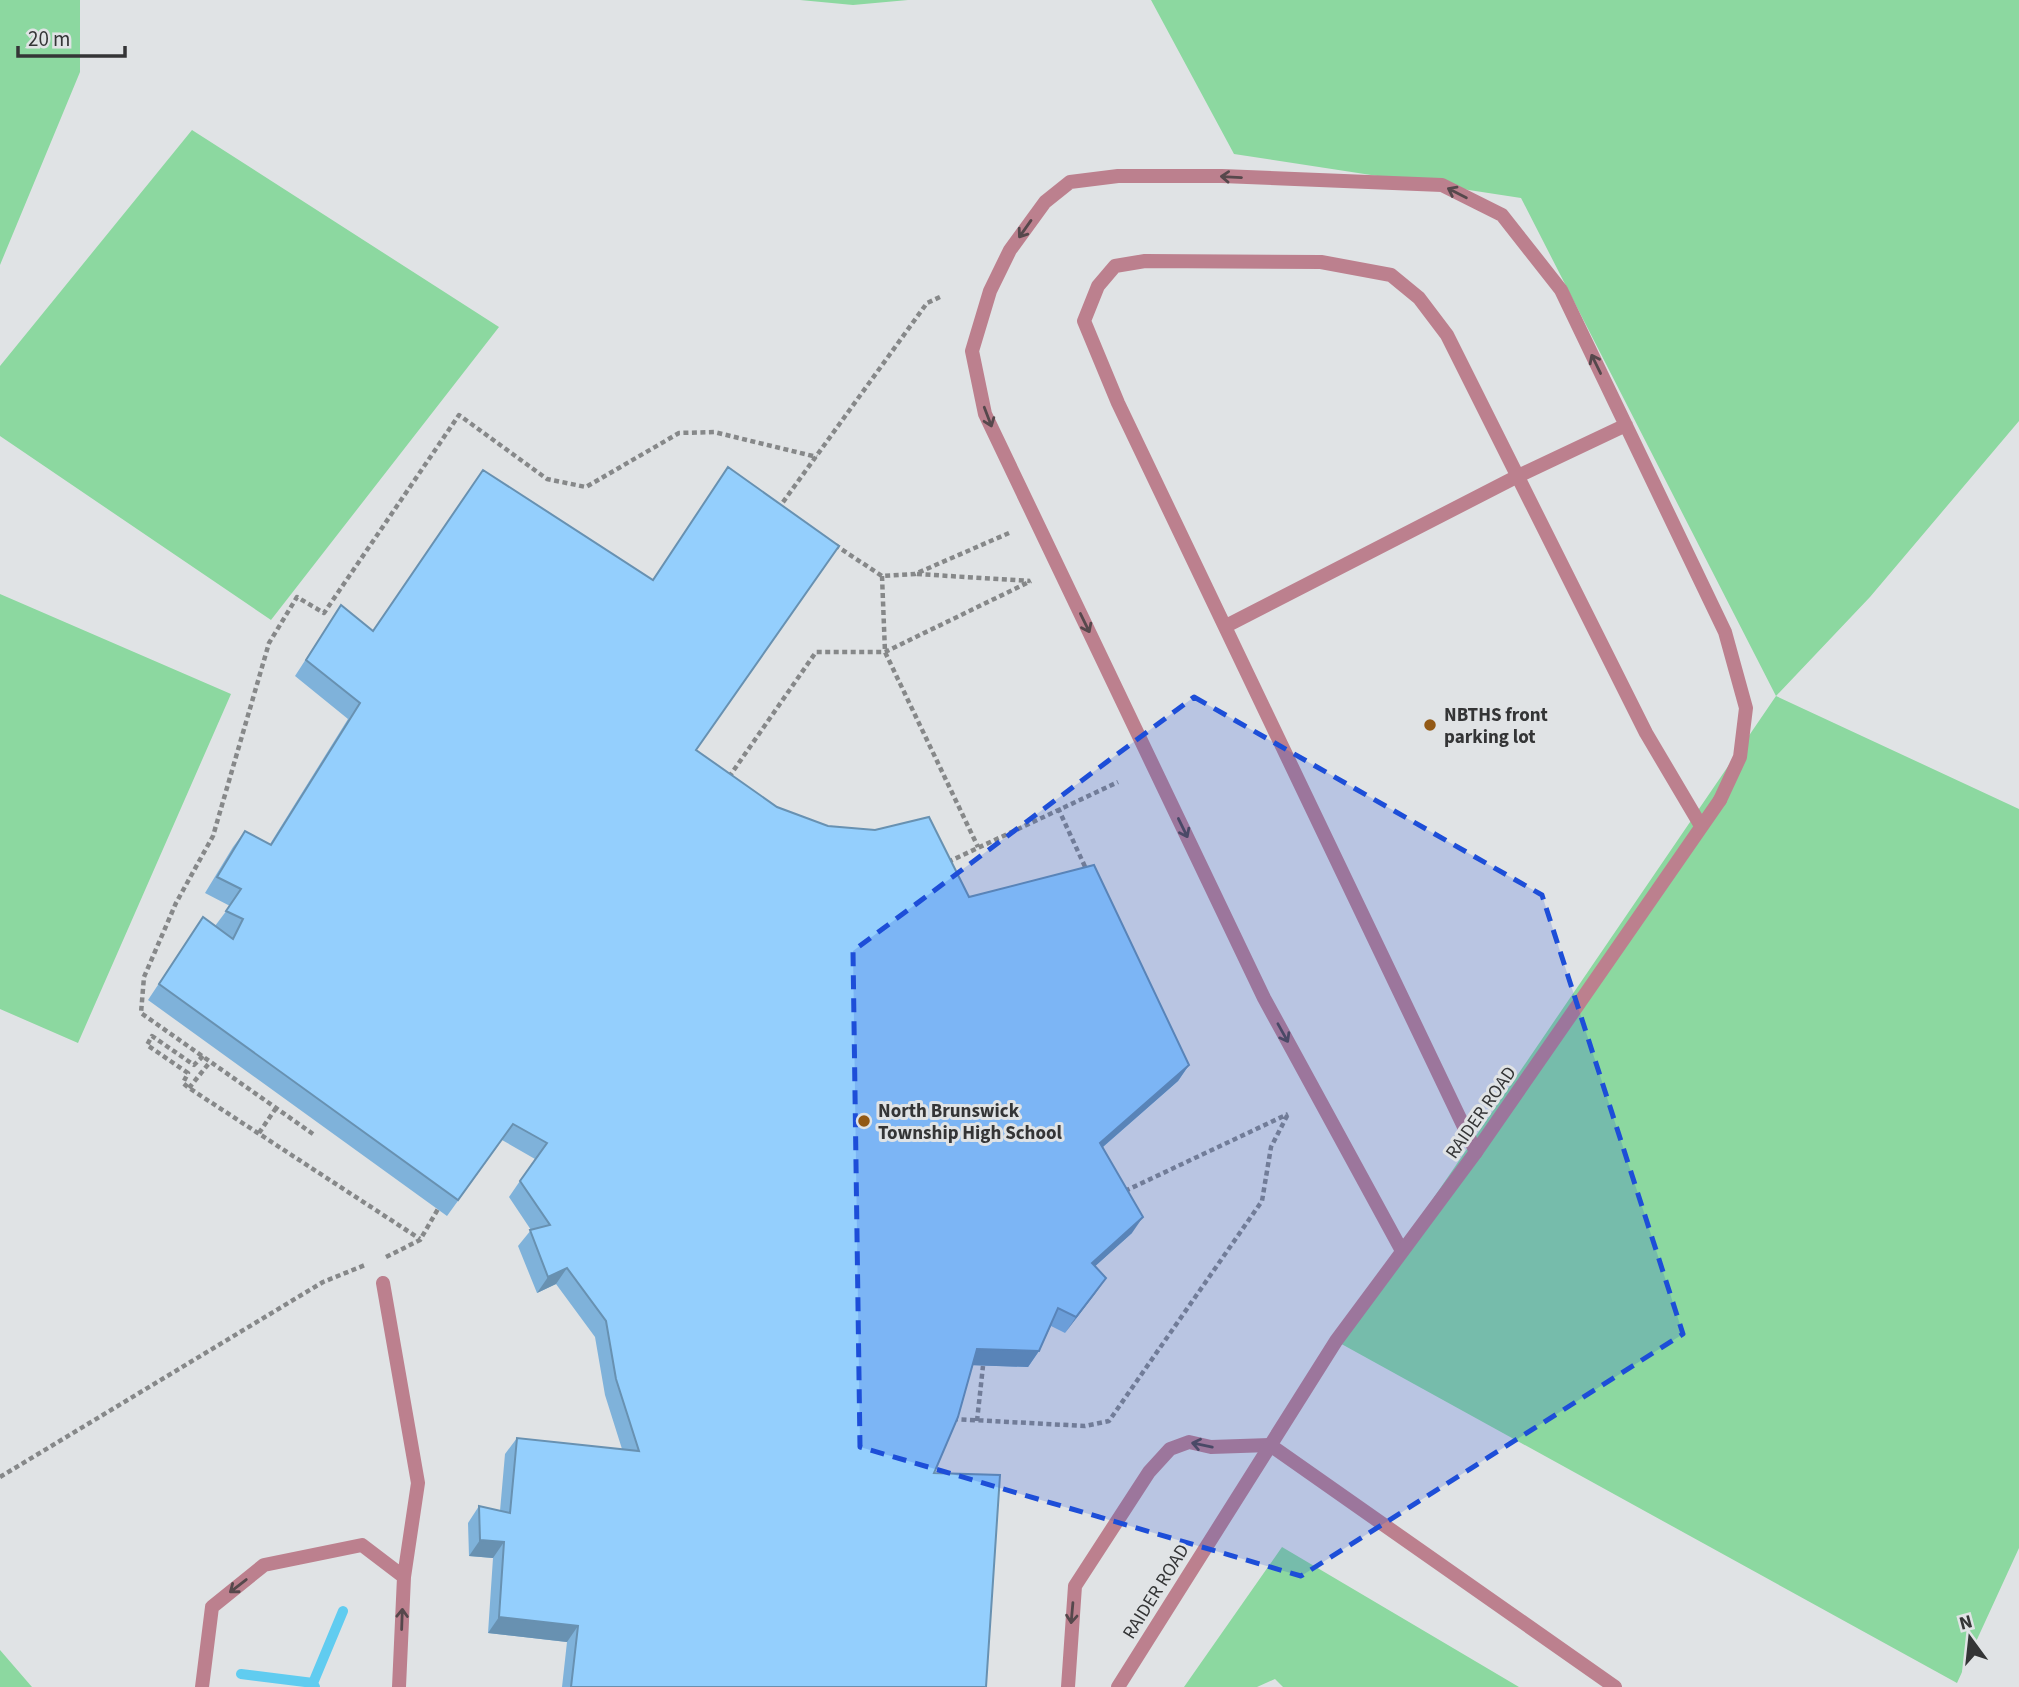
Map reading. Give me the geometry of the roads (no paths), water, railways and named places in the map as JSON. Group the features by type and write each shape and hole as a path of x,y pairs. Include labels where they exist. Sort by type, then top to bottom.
{"street":[{"name":"RAIDER ROAD","path":"1118,1687 1336,1341 1476,1152 1720,800 1740,757 1746,708 1725,632 1561,290 1502,215 1442,185 1222,176 1118,176 1070,182 1045,202 1010,250 990,290 972,351 985,414 1252,973 1402,1251"},
{"path":"1476,1152 1118,403 1084,321 1098,286 1115,266 1145,261 1321,262 1391,275 1419,298 1447,335 1647,733 1701,826"},
{"path":"1226,626 1518,476 1626,425"},
{"path":"383,1283 418,1483 404,1577 399,1687"},
{"path":"1068,1687 1071,1611 1076,1586 1149,1472 1170,1449 1189,1442 1211,1447 1270,1445 1615,1687"},
{"path":"202,1687 212,1607 264,1565 362,1545 404,1577"}],"waterway":[{"path":"315,1687 313,1683 343,1611"},
{"path":"241,1674 313,1683"}],"place":[{"name":"NBTHS front parking lot","path":"1430,725"},
{"name":"North Brunswick Township High School","path":"864,1121"}]}
